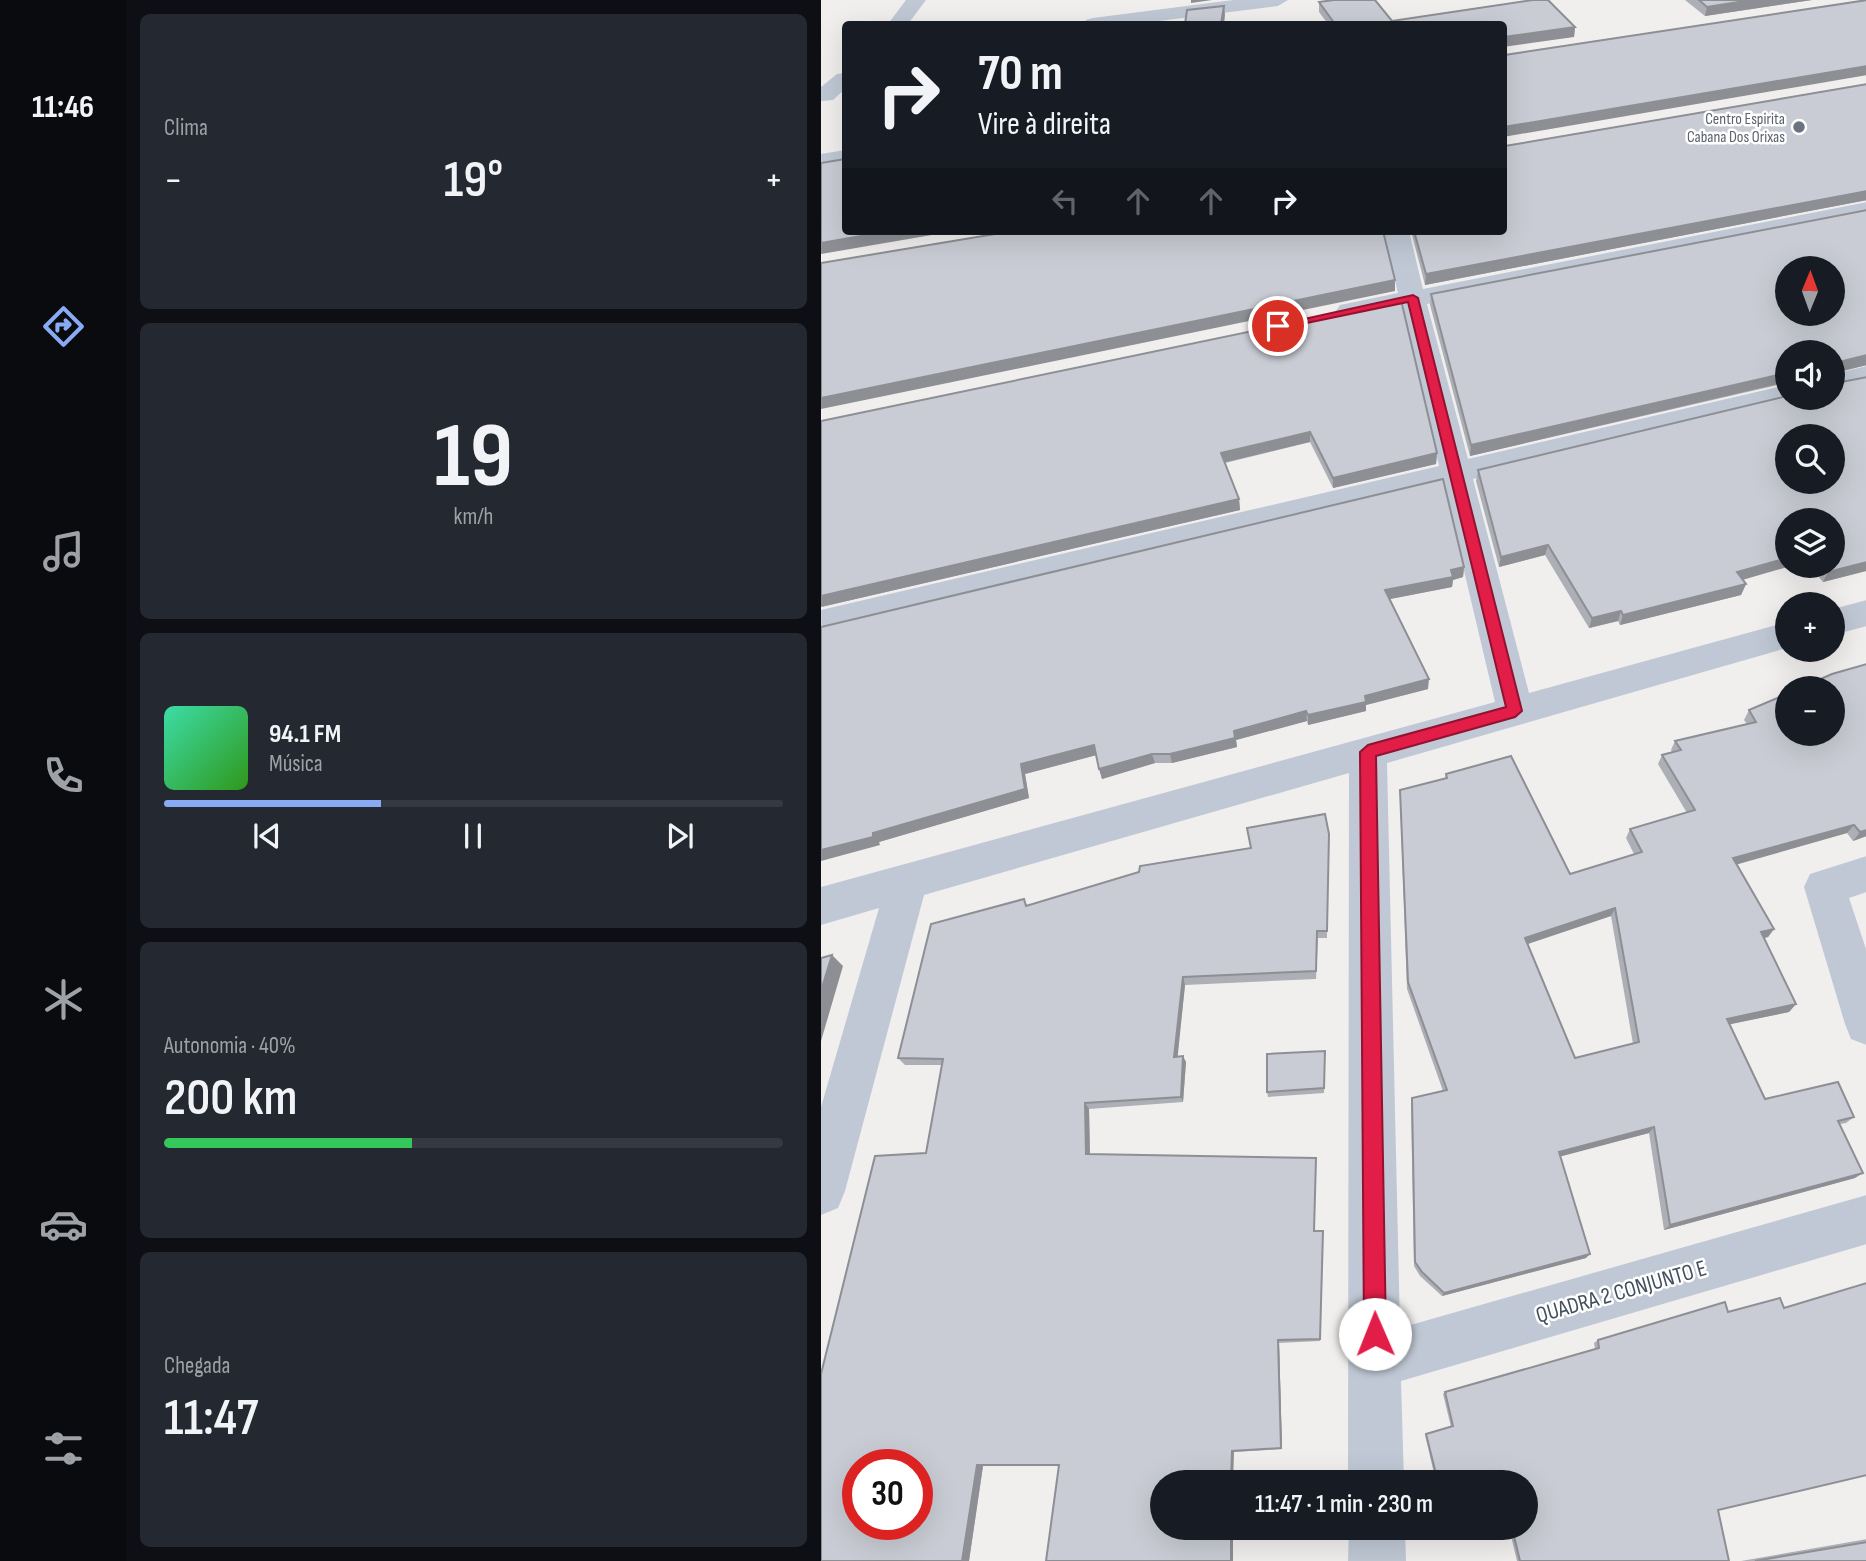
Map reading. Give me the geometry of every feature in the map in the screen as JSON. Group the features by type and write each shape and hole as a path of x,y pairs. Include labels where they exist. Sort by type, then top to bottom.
{"street":[{"path":"900,21 915,0"},
{"path":"1116,21 1278,0"},
{"path":"822,100 842,82"},
{"path":"821,161 842,158"},
{"path":"1318,318 1866,208"},
{"path":"1397,235 1515,711"},
{"path":"1845,380 1866,376"},
{"path":"821,623 1775,397"},
{"path":"1845,619 1866,613"},
{"path":"821,906 1775,638"},
{"path":"1368,752 1376,1470"},
{"path":"1866,874 1825,887 1866,1024"},
{"path":"824,1173 907,880"},
{"name":"QUADRA 2 CONJUNTO E","path":"1375,1362 1866,1219"},
{"path":"1377,1540 1377,1561"}],"building":[{"path":"1375,0 1392,21 1333,21 1319,2"},
{"path":"1548,0 1575,27 1507,37 1507,21 1392,21"},
{"path":"1699,0 1751,0 1707,7"},
{"path":"1867,0 1867,66 1507,126 1507,55"},
{"path":"1224,6 1222,21 1185,21 1187,10"},
{"path":"1867,84 1867,191 1426,274 1415,235 1507,235 1507,146"},
{"path":"842,160 842,235 866,235 821,243 821,163"},
{"path":"1867,210 1867,355 1845,360 1845,340 1775,340 1775,376 1471,445 1431,294"},
{"path":"989,235 1384,235 1395,280 821,398 821,263"},
{"path":"1401,300 1437,453 1333,478 1310,432 1221,453 1239,499 821,596 821,421"},
{"path":"1867,377 1867,562 1845,568 1845,508 1775,508 1775,561 1737,572 1746,584 1623,615 1621,611 1592,618 1548,545 1501,557 1478,470 1775,399 1775,410 1845,410 1845,381"},
{"path":"1443,479 1464,567 1451,570 1453,577 1385,590 1429,679 1365,696 1366,702 1308,715 1306,711 1234,731 1235,738 1170,754 1152,754 1099,769 1094,745 1021,764 1025,789 873,833 873,837 821,850 821,627"},
{"path":"1867,664 1867,830 1860,832 1854,825 1733,858 1774,929 1761,932 1796,1004 1727,1019 1765,1099 1838,1082 1854,1117 1838,1121 1863,1173 1670,1225 1654,1127 1559,1152 1590,1254 1444,1293 1415,1262 1412,1098 1447,1090 1408,982 1400,790 1447,778 1446,774 1511,756 1570,874 1642,852 1630,829 1695,810 1662,755 1681,750 1675,741 1756,722 1749,710 1775,699 1775,746 1845,746 1845,676 1827,676","holes":["1615,908 1639,1042 1575,1058 1525,938"]},
{"path":"1325,814 1329,834 1327,931 1317,931 1316,971 1183,977 1174,1057 1183,1056 1181,1097 1085,1103 1086,1154 1316,1158 1314,1231 1323,1231 1320,1339 1278,1340 1281,1448 1232,1451 1231,1470 1150,1470 1150,1540 1231,1540 1231,1561 1046,1561 1059,1465 977,1465 962,1561 821,1561 821,1374 875,1156 926,1153 943,1059 898,1058 931,924 1024,899 1026,906 1139,872 1140,866 1251,848 1247,828"},
{"path":"832,955 821,991 821,958"},
{"path":"1325,1051 1324,1088 1267,1092 1267,1054"},
{"path":"1867,1283 1867,1475 1718,1510 1729,1561 1520,1561 1515,1540 1538,1540 1538,1470 1435,1470 1426,1434 1453,1426 1445,1392 1599,1348 1598,1340 1725,1302 1728,1312 1780,1298 1784,1308"},
{"path":"1867,1542 1867,1561 1755,1561"}],"place":[{"name":"Centro Espirita Cabana Dos Orixas","path":"1799,127"}],"route":[{"path":"1278,326 1413,298 1515,711 1368,752 1375,1334"}]}
